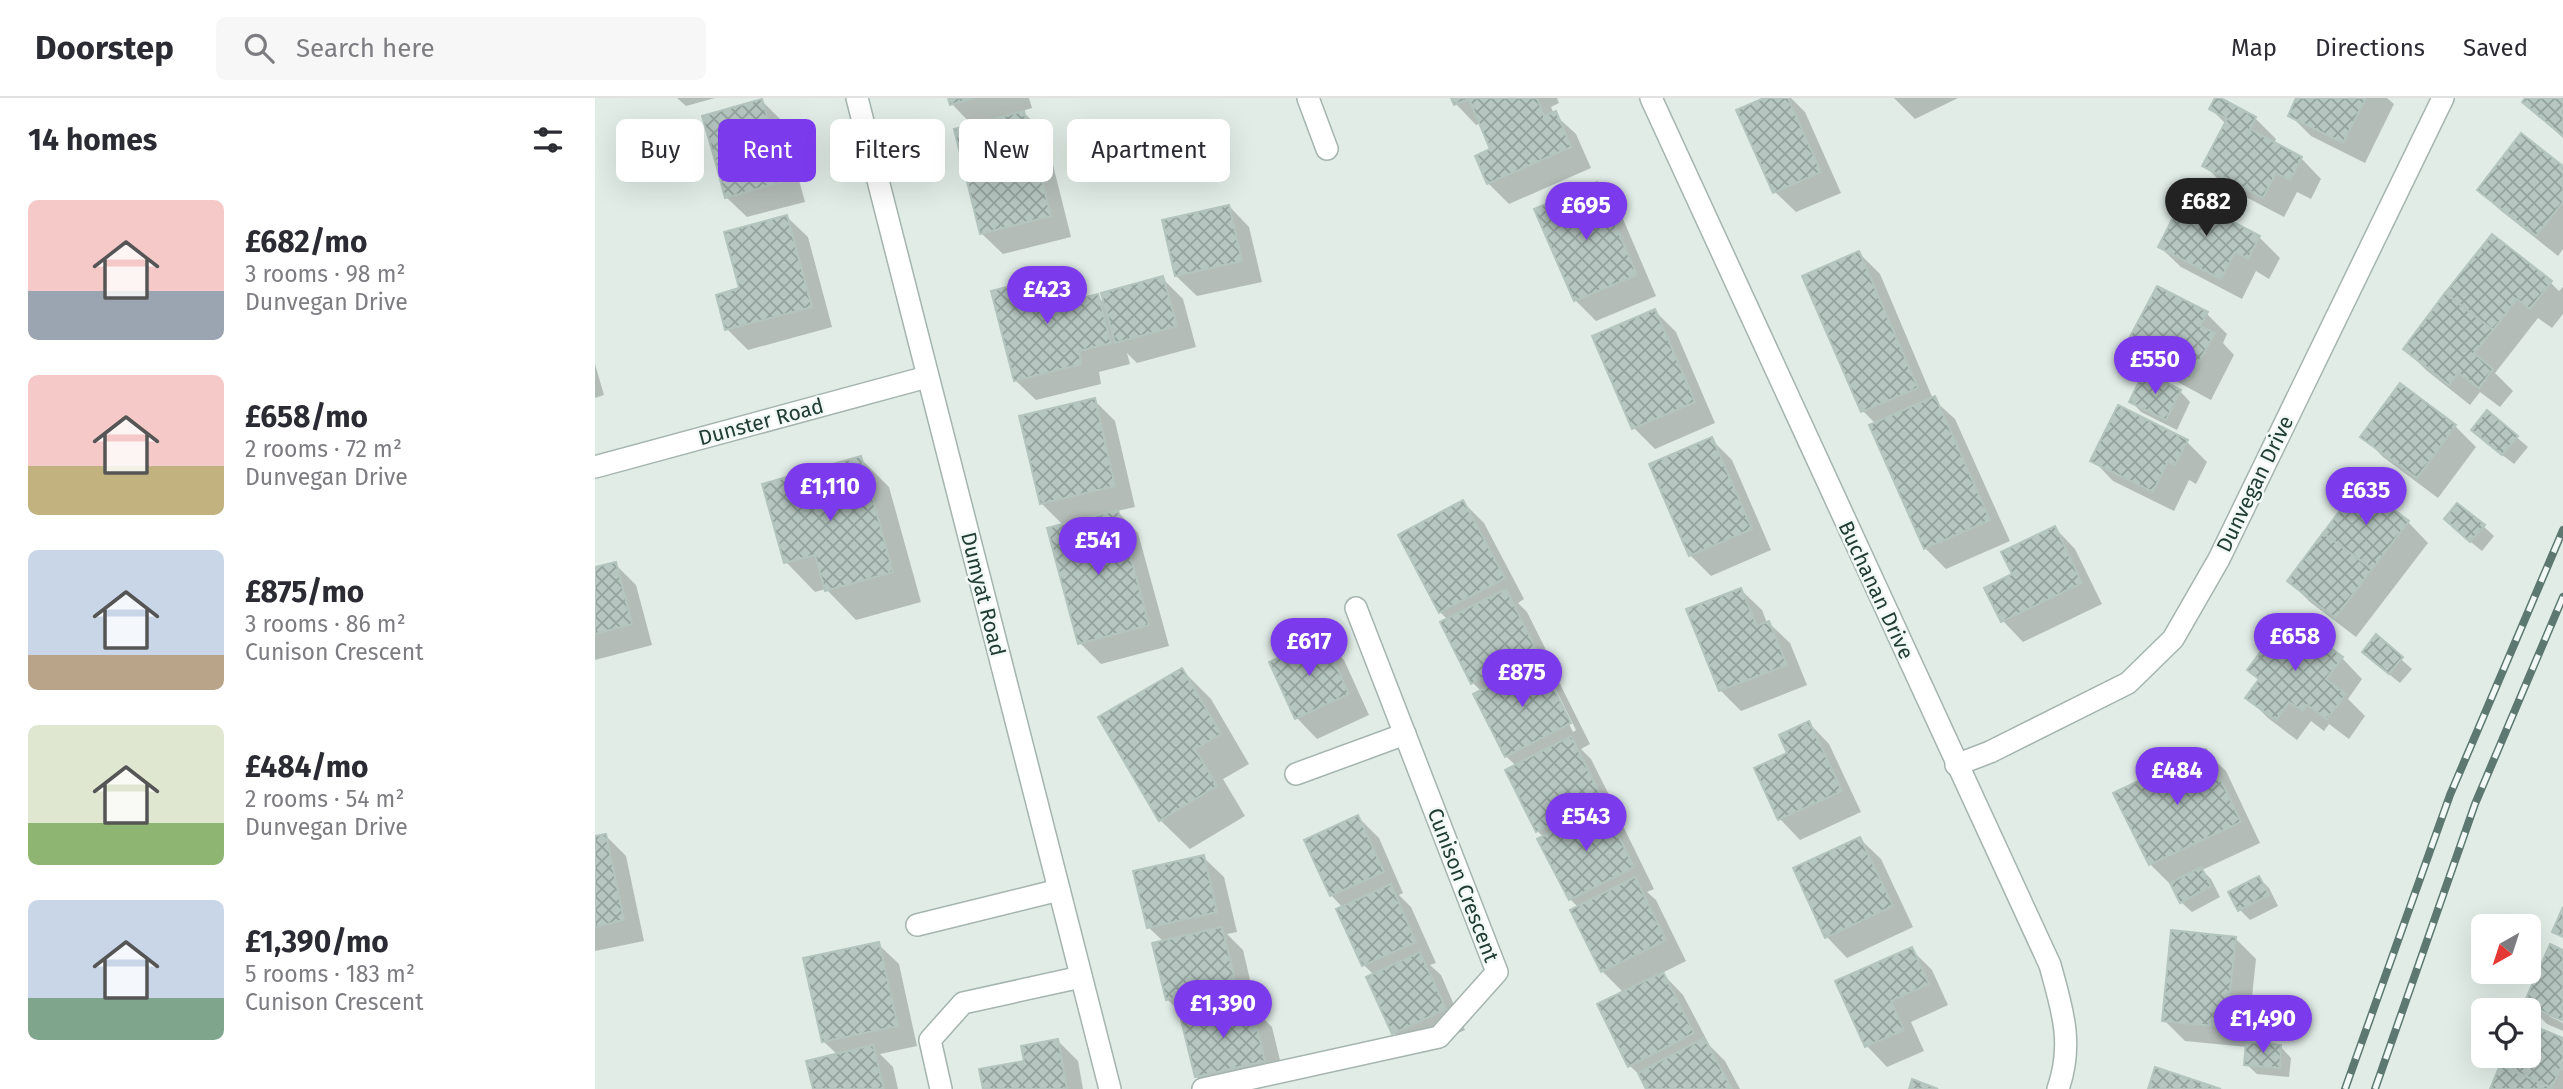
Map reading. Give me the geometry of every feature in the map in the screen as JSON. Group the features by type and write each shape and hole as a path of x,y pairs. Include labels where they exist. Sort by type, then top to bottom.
{"street":[{"name":"Dumyat Road","path":"857,98 1110,1089"},
{"path":"1308,98 1327,149"},
{"name":"Buchanan Drive","path":"1651,98 2050,965 2066,1024 2064,1072 2058,1089"},
{"name":"Dunvegan Drive","path":"1956,765 1990,752 2128,683 2173,639 2219,559 2443,98"},
{"name":"Dunster Road","path":"595,467 927,377"},
{"name":"Cunison Crescent","path":"1203,1089 1439,1037 1497,972 1356,608"},
{"path":"1296,774 1405,734"},
{"path":"917,925 1059,890"},
{"path":"941,1089 930,1040 963,1003 1081,977"}],"building":[{"path":"948,98 974,98 950,105"},
{"path":"1451,98 1537,98 1544,116 1556,111 1571,147 1487,184 1475,156 1490,149 1469,99 1454,105"},
{"path":"1764,98 1788,98 1821,172 1773,193 1736,110"},
{"path":"2215,98 2221,98 2256,117 2250,129 2302,157 2290,180 2276,173 2263,198 2202,166 2227,119 2209,109"},
{"path":"2296,98 2366,98 2343,143 2288,116"},
{"path":"2525,98 2563,98 2563,136 2522,102"},
{"path":"762,99 768,119 718,119 718,156 714,157 702,116"},
{"path":"1024,111 1026,119 993,119"},
{"path":"959,128 959,149 954,129"},
{"path":"2521,133 2563,166 2563,202 2536,236 2477,190"},
{"path":"718,156 718,172 714,157"},
{"path":"721,182 781,182 725,198"},
{"path":"967,182 1042,182 1051,216 980,234"},
{"path":"1597,182 1637,275 1574,301 1534,209"},
{"path":"2184,196 2260,236 2248,259 2235,252 2221,279 2158,247"},
{"path":"1229,205 1242,261 1175,276 1162,220"},
{"path":"787,215 812,307 725,330 716,295 739,288 724,232"},
{"path":"2492,234 2552,281 2530,309 2517,299 2493,330 2445,293"},
{"path":"1859,251 1918,388 1861,412 1802,276"},
{"path":"1063,273 1070,301 1098,294 1111,343 1079,351 1081,364 1014,381 991,291"},
{"path":"1163,276 1177,326 1115,343 1101,293"},
{"path":"2157,286 2208,312 2200,326 2215,333 2189,380 2125,346"},
{"path":"2445,293 2493,330 2474,353 2493,369 2479,388 2458,373 2449,385 2403,349"},
{"path":"1655,309 1695,402 1632,429 1592,336"},
{"path":"2144,371 2181,390 2166,420 2129,402"},
{"path":"2400,383 2456,425 2417,478 2360,437"},
{"path":"1935,396 1990,520 1924,549 1869,425"},
{"path":"1095,398 1115,486 1040,504 1019,416"},
{"path":"2118,405 2188,440 2175,465 2168,461 2153,492 2090,461"},
{"path":"2487,410 2518,436 2502,455 2471,430"},
{"path":"1712,437 1752,529 1689,556 1649,464"},
{"path":"861,456 893,572 825,591 815,555 784,563 762,484"},
{"path":"2360,484 2409,521 2372,569 2323,533"},
{"path":"1463,500 1505,578 1439,613 1398,535"},
{"path":"2457,503 2485,525 2470,542 2444,519"},
{"path":"1118,510 1149,625 1078,644 1047,528"},
{"path":"2055,526 2082,583 2001,622 1984,588 2012,574 2001,552"},
{"path":"2323,533 2372,569 2335,618 2287,581"},
{"path":"616,562 632,624 595,634 595,567"},
{"path":"1741,588 1757,626 1769,621 1787,665 1719,691 1686,609"},
{"path":"1506,589 1537,651 1471,684 1440,622"},
{"path":"2287,616 2343,657 2326,679 2346,694 2327,719 2307,705 2303,711 2289,702 2276,720 2245,698 2259,679 2247,670"},
{"path":"2376,634 2403,657 2389,674 2362,652"},
{"path":"1323,637 1349,694 1295,719 1269,662"},
{"path":"1540,661 1571,723 1505,757 1473,694"},
{"path":"1182,668 1221,734 1195,749 1217,786 1159,821 1098,717"},
{"path":"1809,721 1842,791 1778,820 1754,768 1787,753 1779,735"},
{"path":"1571,736 1602,798 1536,832 1505,770"},
{"path":"2206,749 2241,822 2149,865 2113,793"},
{"path":"1603,805 1634,867 1569,900 1537,839"},
{"path":"1358,815 1384,872 1330,896 1304,840"},
{"path":"606,834 624,920 595,927 595,836"},
{"path":"1860,837 1893,906 1825,938 1793,868"},
{"path":"1204,855 1217,912 1147,928 1133,871"},
{"path":"2201,867 2211,886 2180,903 2170,883"},
{"path":"2259,876 2269,895 2238,911 2228,892"},
{"path":"1635,877 1666,940 1601,972 1570,910"},
{"path":"1391,884 1416,942 1362,966 1336,909"},
{"path":"2563,907 2563,937 2552,932"},
{"path":"1222,927 1236,984 1166,1000 1152,943"},
{"path":"2171,930 2236,937 2226,1027 2162,1021"},
{"path":"879,942 898,1026 822,1042 803,958"},
{"path":"2550,944 2563,950 2563,1021 2541,1011 2541,998 2526,998 2532,984 2541,984 2541,964"},
{"path":"1912,947 1929,984 1891,1001 1904,1030 1865,1047 1835,981"},
{"path":"1420,952 1446,1009 1392,1034 1366,977"},
{"path":"1663,972 1694,1033 1628,1067 1597,1004"},
{"path":"1251,1004 1265,1061 1195,1077 1181,1020"},
{"path":"2541,1029 2563,1038 2563,1070 2560,1069 2552,1088 2507,1068 2541,1068"},
{"path":"1704,1038 1732,1089 1646,1089 1638,1073"},
{"path":"1058,1039 1067,1089 983,1089 979,1069 1024,1061 1021,1046"},
{"path":"2246,1042 2281,1045 2280,1068 2244,1065"},
{"path":"873,1045 884,1089 813,1089 806,1061"},
{"path":"2155,1067 2221,1089 2148,1089"},
{"path":"2499,1068 2507,1068 2552,1088 2552,1089 2490,1089"},
{"path":"1912,1079 1938,1089 1909,1089"}],"railway":[{"path":"2345,1089 2450,795 2563,530"},
{"path":"2375,1089 2475,804 2563,597"}]}
